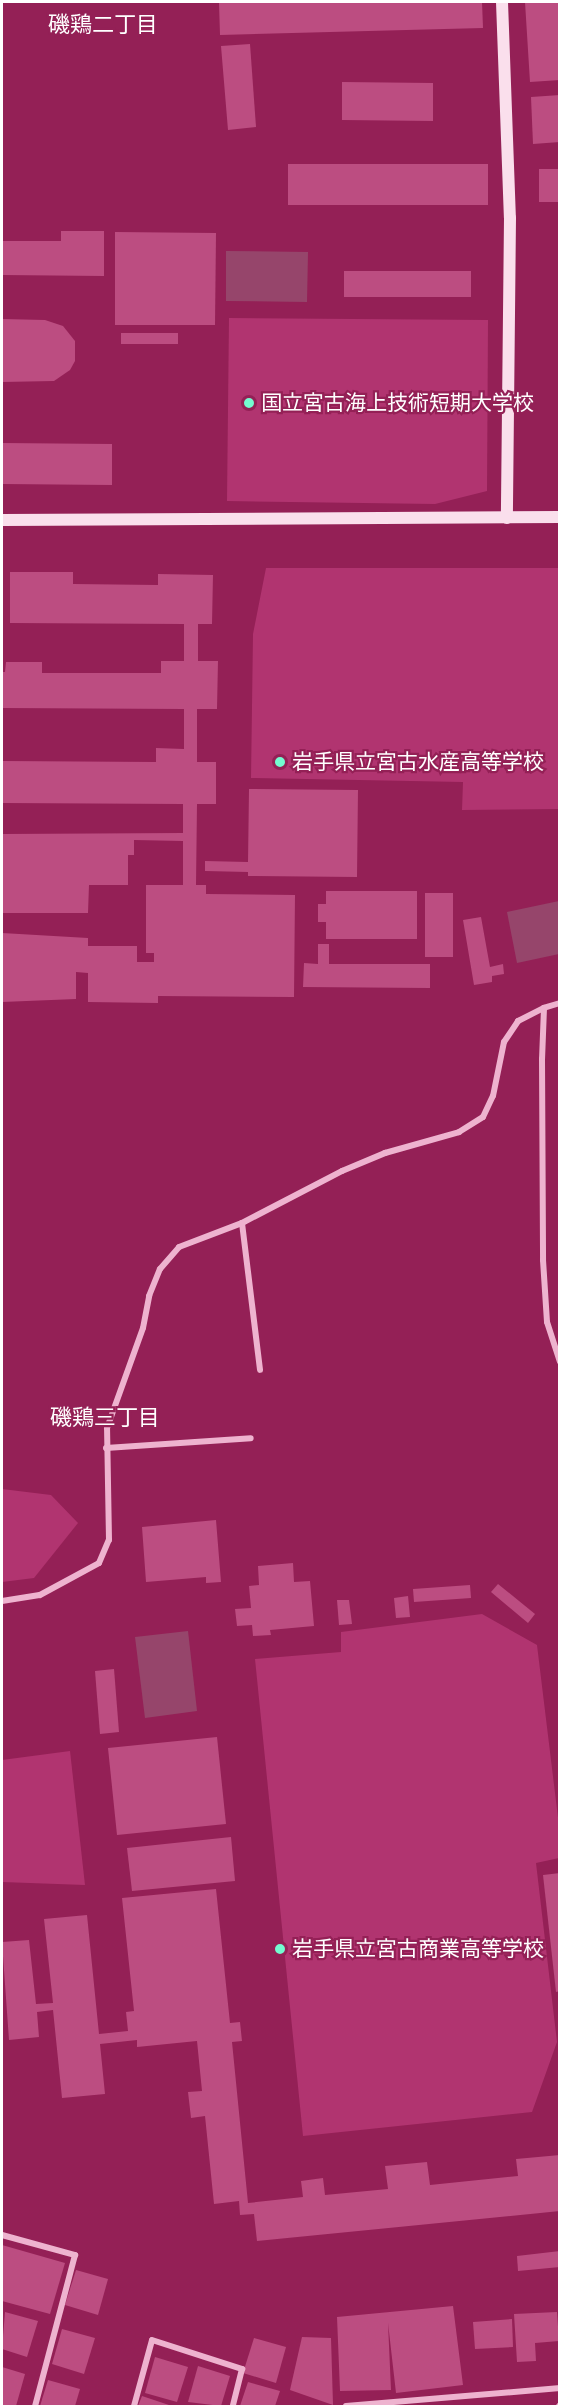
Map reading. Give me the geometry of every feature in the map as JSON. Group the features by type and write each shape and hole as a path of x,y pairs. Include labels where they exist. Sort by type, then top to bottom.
{"street":[{"path":"502,2 510,218 507,518"},
{"path":"2,520 560,517"},
{"path":"2,1601 40,1595 99,1563 109,1540 106,1448 117,1394 143,1328 149,1296 160,1269 179,1247 242,1223 342,1171 385,1153 459,1132 483,1117 493,1096 504,1042 518,1021 560,1003"},
{"path":"544,1008 543,1260 547,1322 560,1362"},
{"path":"242,1223 260,1370"},
{"path":"106,1448 251,1438"},
{"path":"2,2235 75,2255 35,2406"},
{"path":"134,2406 152,2340 242,2369 233,2406"},
{"path":"346,2406 560,2388"},
{"path":"458,2406 460,2397"}],"shaded area":[{"path":"226,251 308,252 307,302 226,301"},
{"path":"229,318 488,320 487,491 435,504 227,501"},
{"path":"266,568 559,568 559,809 462,810 463,782 251,778 253,634"},
{"path":"559,901 559,954 517,963 507,912"},
{"path":"2,1489 51,1495 78,1523 34,1578 2,1582"},
{"path":"482,1614 537,1645 560,1834 559,1858 536,1863 557,2042 532,2112 303,2136 255,1659 341,1652 341,1632"},
{"path":"188,1631 197,1711 145,1718 135,1637"},
{"path":"70,1751 85,1885 2,1882 2,1760"}],"building":[{"path":"219,2 482,2 483,28 220,35"},
{"path":"525,2 560,2 560,80 530,82"},
{"path":"250,44 256,127 228,130 221,46"},
{"path":"342,82 433,83 433,121 342,120"},
{"path":"560,95 560,142 533,144 531,97"},
{"path":"288,164 488,164 488,205 288,205"},
{"path":"539,169 560,169 560,202 539,202"},
{"path":"61,231 104,231 104,276 2,275 2,241 61,241"},
{"path":"115,232 216,233 215,325 115,325"},
{"path":"344,271 471,271 471,297 344,297"},
{"path":"2,319 45,320 63,326 75,341 75,361 70,370 54,381 2,382"},
{"path":"121,333 178,333 178,344 121,344"},
{"path":"2,443 112,444 112,485 2,484"},
{"path":"10,572 73,572 73,584 158,585 158,574 213,575 212,624 198,624 198,661 218,661 217,709 197,709 197,762 216,762 216,804 197,804 196,885 206,885 206,894 295,895 294,997 158,996 158,1003 88,1002 88,973 76,972 76,999 2,1002 2,933 88,938 88,946 137,946 137,962 154,962 154,953 146,953 146,885 183,885 183,841 134,840 134,855 128,855 128,885 89,885 88,913 2,913 2,834 183,833 183,804 2,803 2,761 156,762 156,748 184,749 184,709 2,708 2,672 5,672 6,662 42,662 42,673 161,673 161,661 184,661 184,624 10,623"},
{"path":"249,789 358,790 357,877 248,876 248,872 205,871 205,861 248,862"},
{"path":"326,891 417,891 417,939 326,939 326,922 318,922 318,904 326,904"},
{"path":"425,893 453,893 453,957 425,957"},
{"path":"481,917 490,967 503,964 504,974 492,976 492,982 474,985 463,920"},
{"path":"318,944 329,944 329,964 430,964 430,988 303,987 304,963 318,964"},
{"path":"216,1520 221,1582 206,1583 206,1577 146,1582 142,1527"},
{"path":"293,1563 294,1582 310,1581 314,1626 270,1630 271,1635 253,1636 252,1625 237,1626 235,1609 251,1608 249,1586 259,1585 258,1566"},
{"path":"498,1584 535,1614 528,1623 491,1592"},
{"path":"470,1585 471,1598 414,1602 413,1589"},
{"path":"408,1596 410,1617 396,1618 394,1598"},
{"path":"337,1600 349,1600 352,1624 339,1625"},
{"path":"114,1669 119,1732 100,1734 95,1671"},
{"path":"217,1737 226,1824 117,1835 108,1748"},
{"path":"231,1837 235,1881 132,1891 127,1848"},
{"path":"560,1873 560,1991 556,1992 543,1875"},
{"path":"216,1889 230,2023 240,2022 242,2041 232,2042 248,2203 303,2197 301,2181 323,2178 325,2195 388,2189 385,2166 427,2162 430,2185 518,2176 516,2159 560,2155 560,2211 257,2241 254,2214 240,2215 239,2201 214,2204 205,2116 191,2118 188,2092 202,2091 197,2041 137,2047 137,2040 100,2044 105,2094 62,2098 53,2010 37,2012 39,2037 9,2040 2,1942 29,1940 36,2004 53,2003 44,1919 87,1915 99,2034 128,2031 126,2012 134,2011 122,1898"},
{"path":"2,2245 65,2263 50,2314 2,2301"},
{"path":"560,2251 560,2267 518,2271 517,2256"},
{"path":"76,2270 108,2279 98,2315 65,2305"},
{"path":"453,2306 463,2385 396,2393 388,2323 391,2390 340,2391 337,2317"},
{"path":"5,2312 38,2321 27,2357 2,2349"},
{"path":"557,2312 559,2341 535,2343 536,2361 517,2362 514,2314"},
{"path":"512,2319 513,2347 475,2349 473,2322"},
{"path":"62,2329 95,2338 84,2374 52,2364"},
{"path":"302,2337 331,2338 333,2405 290,2390"},
{"path":"254,2338 286,2347 276,2383 243,2373"},
{"path":"155,2357 188,2367 177,2402 145,2393"},
{"path":"198,2366 230,2376 221,2406 188,2402"},
{"path":"2,2367 25,2374 16,2406 2,2406"},
{"path":"48,2380 80,2389 75,2406 40,2406"},
{"path":"248,2382 280,2391 275,2406 240,2406"},
{"path":"142,2396 172,2406 138,2406"}],"place":[{"name":"国立宮古海上技術短期大学校","path":"249,403"},
{"name":"岩手県立宮古水産高等学校","path":"280,762"},
{"name":"岩手県立宮古商業高等学校","path":"280,1949"}],"district":[{"name":"磯鶏二丁目","path":"103,25"},
{"name":"磯鶏三丁目","path":"105,1418"}]}
